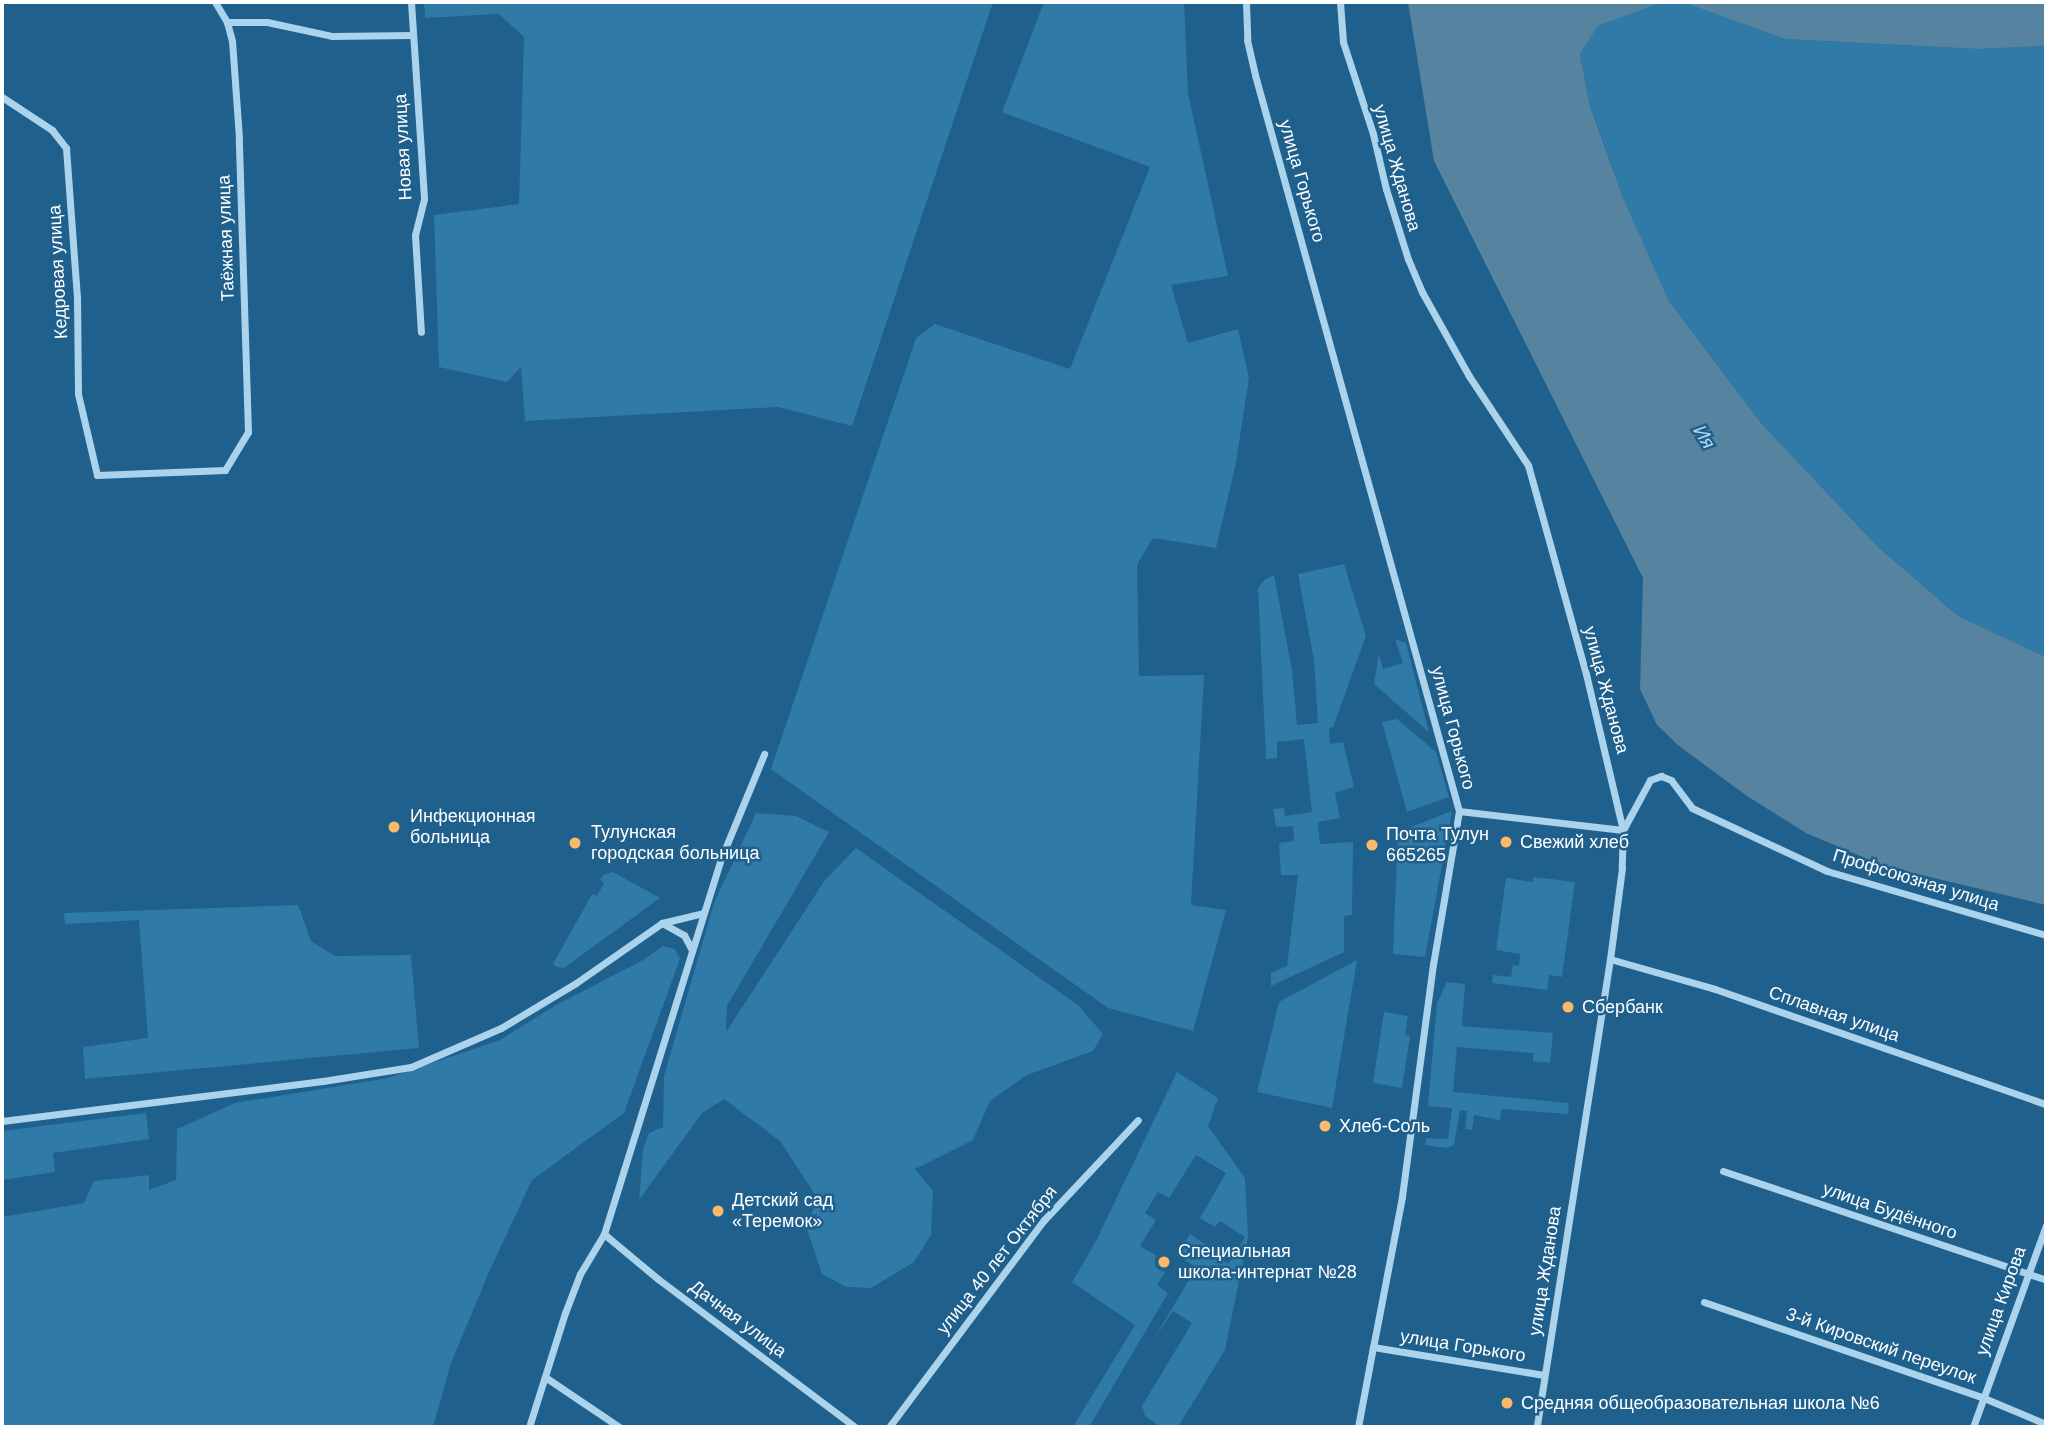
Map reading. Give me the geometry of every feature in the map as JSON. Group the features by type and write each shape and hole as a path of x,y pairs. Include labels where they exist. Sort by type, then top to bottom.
{"street":[{"name":"Таёжная улица","path":"97,475 225,470 248,432 239,138 232,41 227,22 215,2"},
{"name":"Новая улица","path":"411,2 424,199 415,235 421,332"},
{"name":"улица Горького","path":"1246,2 1247,40 1255,75 1459,811 1433,964 1402,1196 1373,1348 1544,1375"},
{"name":"улица Жданова","path":"1340,2 1343,42 1373,134 1386,190 1408,259 1422,292 1469,376 1528,465 1586,674 1623,830 1622,868 1610,958 1537,1427"},
{"path":"227,22 267,22 332,36 413,35"},
{"name":"Кедровая улица","path":"2,97 52,130 66,148 77,297 78,394 97,475"},
{"path":"528,1427 576,1283 604,1234 720,861 764,754"},
{"name":"Профсоюзная улица","path":"1623,830 1650,780 1661,776 1671,780 1692,807 1827,871 2046,935"},
{"path":"1459,811 1623,830"},
{"path":"2,1121 323,1081 411,1067 501,1028 576,983 662,923 704,913"},
{"path":"662,923 684,935 692,950"},
{"name":"Сплавная улица","path":"1610,958 1715,989 2046,1104"},
{"name":"улица 40 лет Октября","path":"889,1427 1044,1220 1138,1120"},
{"name":"улица Будённого","path":"1723,1171 2046,1280"},
{"name":"улица Кирова","path":"1973,1427 2046,1225"},
{"name":"Дачная улица","path":"604,1234 658,1279 855,1427"},
{"name":"3-й Кировский переулок","path":"1704,1302 1984,1398 2046,1424"},
{"path":"1358,1427 1373,1348"},
{"path":"545,1377 618,1427"}],"shaded area":[{"path":"424,2 993,2 852,426 778,407 525,421 521,367 507,382 439,367 434,215 519,204 524,37 499,14 425,18"},
{"path":"1044,2 1184,2 1188,93 1228,276 1171,285 1188,343 1238,329 1249,378 1236,463 1216,548 1153,538 1137,565 1139,676 1204,675 1191,905 1226,910 1193,1031 1108,1008 771,769 916,338 935,324 1070,369 1150,167 1002,112"},
{"path":"1684,2 1785,39 1978,49 2046,46 2046,657 1958,616 1878,547 1761,423 1669,301 1622,195 1590,105 1580,54 1598,26 1660,3"},
{"path":"1344,564 1366,636 1333,727 1329,728 1330,744 1343,742 1354,787 1335,793 1340,818 1318,822 1320,844 1353,842 1352,915 1344,916 1344,952 1271,986 1271,973 1287,966 1298,875 1281,875 1279,843 1294,841 1293,826 1276,827 1273,809 1284,808 1285,816 1312,812 1304,739 1277,742 1277,758 1266,759 1258,589 1264,580 1274,575 1292,670 1297,725 1318,723 1314,660 1298,574"},
{"path":"1395,639 1406,643 1429,732 1374,684 1379,654 1383,669 1403,663"},
{"path":"1397,719 1436,752 1449,797 1407,812 1382,722"},
{"path":"1452,811 1425,957 1393,954 1398,832"},
{"path":"756,813 796,816 829,832 727,1006 726,1032 825,880 856,848 1078,1005 1103,1034 1093,1051 1027,1075 990,1101 973,1140 915,1169 933,1191 931,1235 914,1262 871,1288 846,1287 822,1274 806,1226 818,1199 780,1141 724,1099 702,1113 639,1200 643,1149 649,1133 663,1127 664,1076 714,903"},
{"path":"613,872 660,898 564,968 556,967 553,964 592,894 597,896 604,883 600,880 603,875"},
{"path":"1534,877 1575,882 1562,977 1549,975 1547,990 1492,983 1493,975 1511,977 1513,965 1519,966 1520,954 1496,950 1506,878 1533,882"},
{"path":"298,905 311,941 335,956 411,955 419,1048 85,1079 83,1047 148,1038 139,920 65,924 64,913"},
{"path":"663,946 675,949 680,959 624,1113 532,1180 451,1363 433,1427 2,1427 2,1217 84,1203 94,1181 149,1175 149,1190 176,1180 177,1129 235,1103 388,1078 500,1040 556,1005 643,960"},
{"path":"1357,960 1332,1108 1257,1092 1279,1002"},
{"path":"1447,982 1465,984 1462,1026 1553,1033 1550,1063 1533,1061 1533,1053 1457,1047 1453,1092 1569,1103 1568,1114 1501,1109 1500,1120 1474,1115 1472,1130 1465,1129 1467,1111 1460,1110 1454,1145 1447,1148 1425,1145 1426,1138 1448,1139 1452,1108 1428,1106 1437,1003"},
{"path":"1384,1012 1408,1016 1405,1035 1410,1036 1402,1088 1373,1083"},
{"name":"Специальная школа-интернат №28","path":"1177,1072 1218,1098 1208,1126 1245,1178 1248,1237 1225,1350 1178,1427 1161,1427 1145,1416 1142,1406 1192,1323 1173,1311 1152,1342 1193,1273 1192,1265 1177,1255 1190,1234 1205,1244 1203,1249 1228,1264 1245,1237 1220,1221 1215,1227 1200,1218 1226,1173 1196,1155 1169,1198 1158,1192 1145,1213 1156,1220 1140,1246 1170,1264 1157,1285 1168,1293 1089,1427 1073,1427 1135,1325 1072,1282 1096,1241"},
{"path":"146,1113 149,1139 53,1153 55,1172 2,1180 2,1131"}],"water":[{"name":"Ия","path":"1408,2 1683,2 1660,3 1598,26 1580,54 1590,106 1622,195 1669,301 1761,423 1878,547 1958,616 2046,657 2046,905 1884,866 1806,833 1747,796 1679,746 1657,725 1640,689 1643,578 1434,161"},
{"path":"1683,2 2046,2 2046,46 1978,49 1785,39"}],"place":[{"name":"Инфекционная больница","path":"394,827"},
{"name":"Свежий хлеб","path":"1506,842"},
{"name":"Тулунская городская больница","path":"575,843"},
{"name":"Почта Тулун 665265","path":"1372,845"},
{"name":"Сбербанк","path":"1568,1007"},
{"name":"Хлеб-Соль","path":"1325,1126"},
{"name":"Детский сад «Теремок»","path":"718,1211"},
{"name":"Специальная школа-интернат №28","path":"1164,1262"},
{"name":"Средняя общеобразовательная школа №6","path":"1507,1403"}]}
